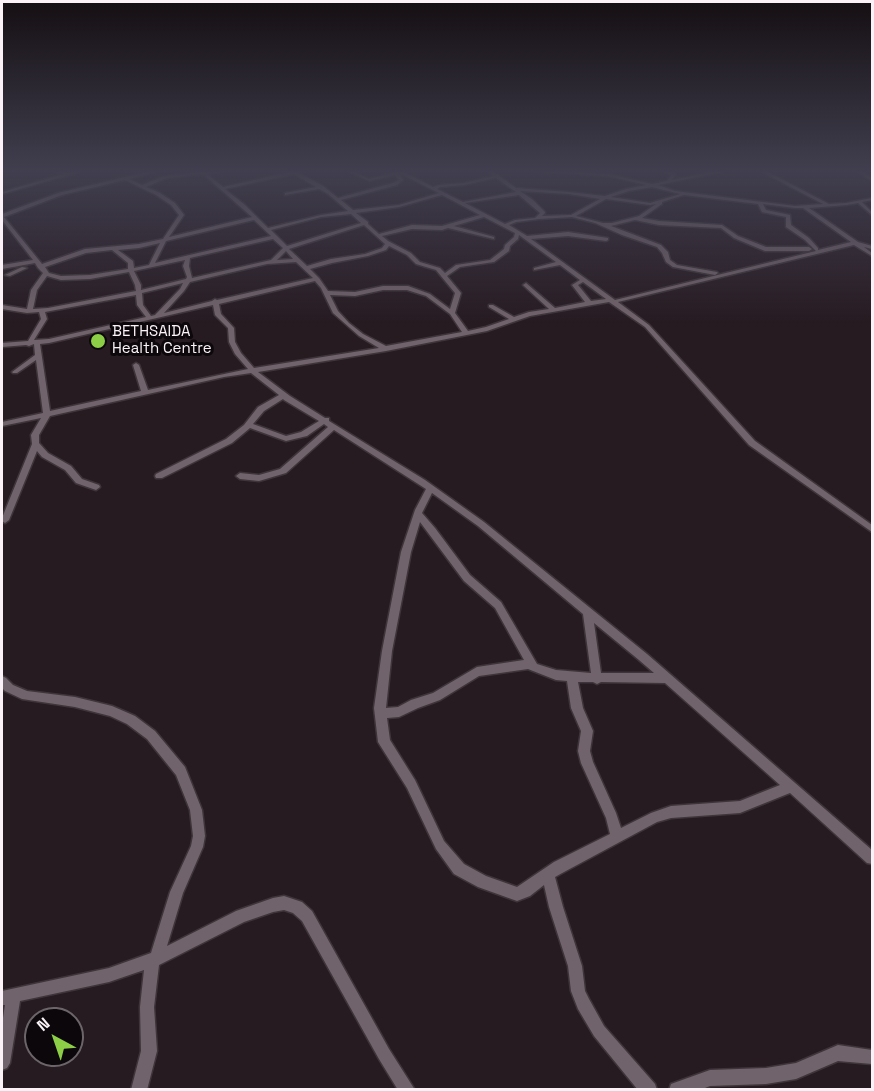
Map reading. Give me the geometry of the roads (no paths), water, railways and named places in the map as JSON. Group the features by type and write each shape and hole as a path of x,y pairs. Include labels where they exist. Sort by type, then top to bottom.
{"street":[{"path":"5,221 27,254 46,273 67,278 131,270 275,237"},
{"path":"150,266 160,246 179,221"},
{"path":"8,275 86,251 114,250 242,221"},
{"path":"258,221 316,279 335,312 352,329 386,349"},
{"path":"266,230 302,221"},
{"path":"363,221 388,243 409,254 417,263 438,269 458,293 452,313"},
{"path":"380,235 412,227 432,229 464,221"},
{"path":"497,221 518,232 646,326 752,443 873,529"},
{"path":"506,225 516,221"},
{"path":"591,221 659,246 665,252 668,261 675,266 720,274"},
{"path":"607,225 628,221"},
{"path":"648,221 722,227 736,237 765,249 829,249"},
{"path":"788,221 789,226 816,249"},
{"path":"826,221 873,255"},
{"path":"274,260 286,248 366,224"},
{"path":"447,226 492,238"},
{"path":"567,227 568,234"},
{"path":"444,276 458,266 492,261 507,250 507,246 516,238 518,232"},
{"path":"525,238 568,234 606,239"},
{"path":"306,268 369,254 384,249 388,243"},
{"path":"2,424 145,392 493,328 513,319 553,309 611,301 854,243 873,247"},
{"path":"114,250 132,262 131,270 138,285 140,305 149,317"},
{"path":"19,264 27,254"},
{"path":"2,266 27,254"},
{"path":"158,315 190,277 186,266 189,262 188,257"},
{"path":"2,307 13,310 42,311 138,293 188,279 274,260 298,260"},
{"path":"536,268 561,263"},
{"path":"2,266 38,264"},
{"path":"30,311 34,290 46,273"},
{"path":"2,345 33,343 260,294 316,279"},
{"path":"583,280 575,285 589,303"},
{"path":"526,285 553,309"},
{"path":"326,293 355,294 382,288 411,288 428,295 452,313 466,333"},
{"path":"215,302 218,315 231,328 238,354 253,371 283,396 430,488 512,549 666,678 873,858"},
{"path":"491,306 513,319"},
{"path":"3,315 13,310"},
{"path":"5,520 36,444 35,435 47,414 38,356 33,343 44,320 42,311"},
{"path":"15,372 38,356"},
{"path":"136,365 145,392"},
{"path":"159,476 229,441 248,425 261,409 283,396"},
{"path":"248,425 286,439 329,424"},
{"path":"240,476 259,478 283,471 329,424"},
{"path":"36,444 45,455 68,468 79,481 96,487"},
{"path":"430,488 418,514 406,552 387,651 380,714 384,742 411,784 440,845 459,869 511,894 525,891 548,874 643,822 671,812 740,807 791,787"},
{"path":"418,514 444,544 467,578 498,605 530,664 543,671 572,677 666,678"},
{"path":"588,612 597,679"},
{"path":"380,714 399,712 436,697 477,672 530,664"},
{"path":"572,677 577,708 587,731 584,751 587,763 612,817 617,837"},
{"path":"2,681 9,688 26,696 75,702 112,711 131,720 151,735 181,771 196,810 199,836 196,848 177,892 154,959 147,1007 148,1051 146,1068 139,1089"},
{"path":"548,874 575,966 578,991 583,1004 599,1031 649,1089"},
{"path":"2,1063 8,997 109,975 154,959 200,935 273,905 284,903 297,907 307,916 378,1044 407,1089"},
{"path":"677,1089 710,1078 766,1076 796,1071 838,1053 873,1057"}],"place":[{"name":"BETHSAIDA Health Centre","path":"98,341"}]}
